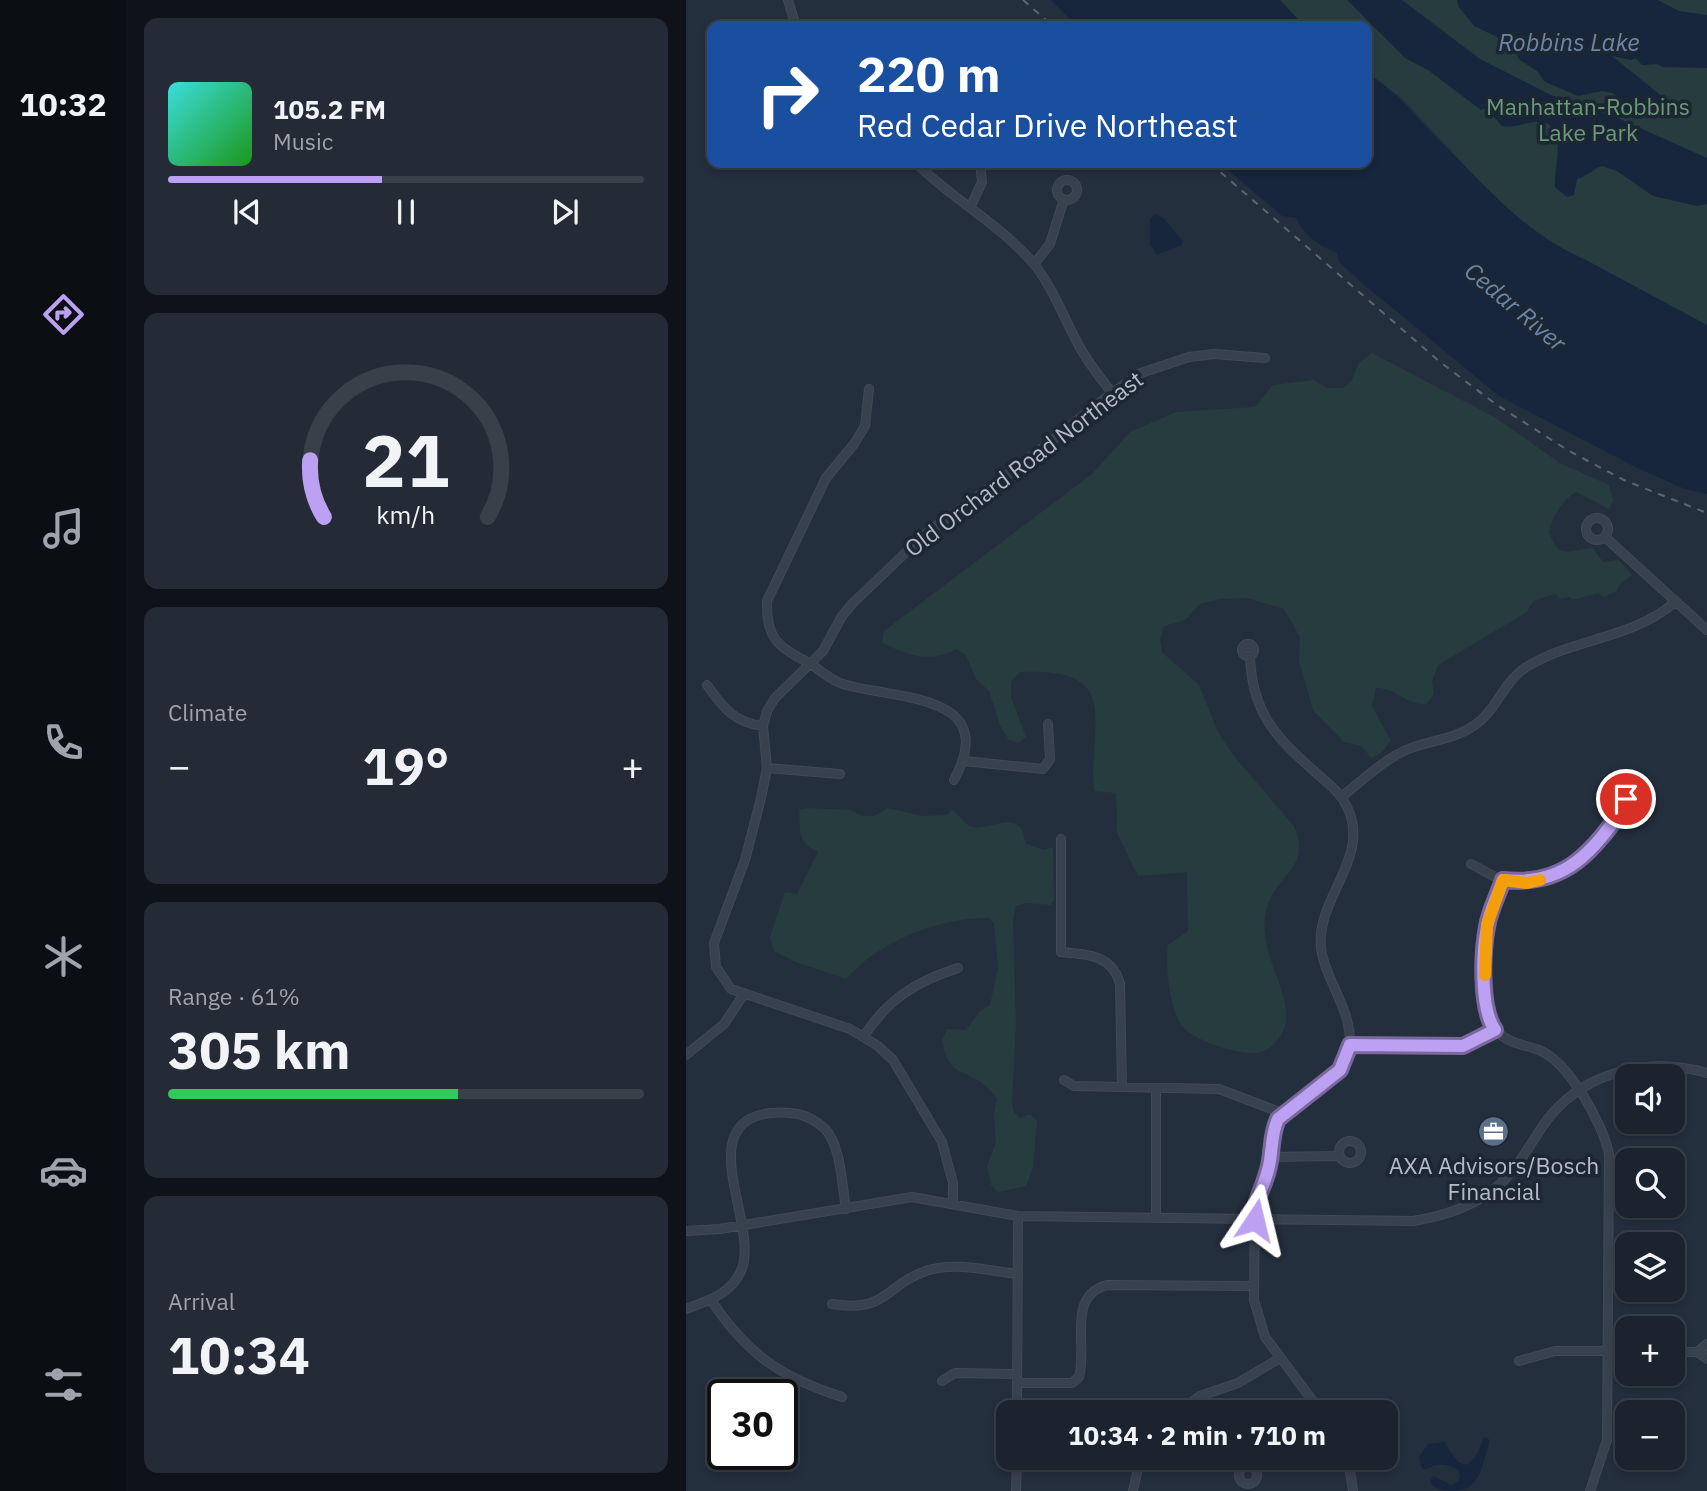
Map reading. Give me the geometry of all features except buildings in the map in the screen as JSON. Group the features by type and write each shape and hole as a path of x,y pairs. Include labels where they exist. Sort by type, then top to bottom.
{"street":[{"path":"788,0 794,21"},
{"path":"922,168 946,190 971,206 1034,264 1059,301 1084,356 1112,393"},
{"path":"971,206 982,182 981,168"},
{"path":"1034,264 1051,244 1064,199"},
{"name":"Old Orchard Road Northeast","path":"953,1202 953,1183 942,1142 893,1060 864,1036 731,989 721,979 713,955 714,943 752,839 767,768 764,726 767,710 775,698 811,664 853,603 925,534 1013,471 1112,393 1142,373 1189,357 1214,354 1265,358"},
{"path":"869,389 865,426 826,478 767,601 770,631 779,646 811,664 828,678 845,685 936,703 951,712 961,723 965,736 964,761 954,780"},
{"path":"1605,537 1650,575 1674,603 1707,630"},
{"path":"1341,797 1403,752 1461,735 1479,722 1500,692 1527,666 1632,629 1655,619 1674,603"},
{"path":"1250,656 1254,690 1268,724 1277,738 1341,797 1350,813 1352,847 1349,864 1322,919 1320,937 1322,955 1341,1001 1350,1045 1340,1070 1329,1082 1282,1113 1274,1128 1271,1157 1255,1202 1253,1286 1258,1319 1265,1337 1312,1400"},
{"path":"707,685 727,712 737,719 764,726"},
{"path":"964,761 1043,769 1050,759 1048,724"},
{"path":"767,768 839,774"},
{"path":"1471,864 1503,880 1527,883 1550,877 1572,866 1594,847 1628,802"},
{"path":"1061,839 1061,952 1088,954 1112,967 1117,973 1120,984 1122,1087"},
{"path":"1503,880 1487,925 1485,1009 1495,1030 1507,1040 1551,1058 1600,1123 1609,1154 1607,1440 1590,1491"},
{"path":"864,1036 893,999 933,975 958,968"},
{"path":"686,1055 724,1024 744,994"},
{"path":"1350,1045 1463,1046 1495,1030"},
{"path":"686,1231 742,1225 912,1197 953,1202 1018,1216 1413,1221 1451,1213 1473,1203 1501,1183 1524,1156 1552,1114 1577,1090 1610,1074 1651,1066 1672,1066 1707,1073"},
{"path":"1064,1080 1074,1086 1219,1089 1282,1113"},
{"path":"1156,1088 1156,1219"},
{"path":"686,1310 711,1300 733,1285 745,1262 742,1225 730,1157 732,1140 743,1124 762,1114 805,1115 829,1133 846,1209"},
{"path":"1271,1157 1340,1156"},
{"path":"1017,1400 1018,1216"},
{"path":"832,1304 851,1307 873,1303 891,1295 911,1278 943,1268 1017,1275"},
{"path":"942,1381 955,1373 1072,1383 1079,1377 1082,1307 1087,1295 1094,1288 1107,1285 1253,1286"},
{"path":"711,1300 749,1349 771,1366 814,1388 842,1397"},
{"path":"1697,1352 1707,1344"},
{"path":"1520,1361 1555,1351 1615,1350"},
{"path":"1685,1352 1697,1352 1707,1359"},
{"path":"1195,1400 1238,1383 1280,1358"},
{"path":"1016,1491 1017,1470"},
{"path":"1133,1491 1139,1470"},
{"path":"1350,1470 1353,1491"}],"green space":[{"name":"Manhattan-Robbins Lake Park","path":"1280,0 1707,0 1707,326 1584,259 1569,254 1528,228 1481,183 1402,98 1372,78 1372,21 1299,21"},
{"path":"1372,353 1496,418 1560,463 1609,485 1613,501 1609,509 1576,492 1559,509 1549,532 1561,551 1593,548 1603,562 1619,560 1632,575 1619,585 1617,591 1604,597 1598,593 1572,600 1570,597 1560,599 1555,594 1533,601 1527,612 1438,665 1432,681 1434,694 1426,704 1412,702 1389,690 1376,688 1372,706 1391,741 1380,754 1371,758 1362,746 1344,742 1313,710 1299,661 1300,637 1284,609 1247,598 1220,599 1200,604 1185,620 1164,626 1160,640 1162,652 1199,685 1219,734 1234,756 1294,826 1299,841 1295,863 1270,899 1264,927 1270,959 1285,1003 1284,1029 1270,1048 1257,1053 1240,1052 1218,1046 1189,1032 1183,1027 1174,1010 1169,987 1167,954 1168,945 1188,931 1187,872 1138,876 1117,833 1116,793 1094,791 1096,722 1094,704 1088,690 1075,679 1053,673 1020,672 1011,682 1011,697 1026,737 1019,743 1009,740 1000,725 989,691 976,679 966,655 956,649 928,657 910,654 882,643 884,631 1092,474 1130,432 1176,412 1255,407 1273,385 1314,380 1327,388 1342,388 1351,382 1359,363"},
{"path":"888,808 922,816 947,815 952,809 972,827 1012,823 1018,825 1023,832 1025,843 1043,850 1053,847 1054,901 1051,905 1026,903 1016,906 1013,920 1016,1025 1012,1103 1014,1113 1020,1118 1030,1114 1037,1121 1033,1168 1026,1186 998,1192 991,1185 987,1166 996,1142 994,1114 997,1098 985,1085 949,1062 942,1041 947,1029 966,1030 979,1012 990,1005 998,968 994,923 990,918 971,919 931,927 912,934 875,953 846,979 796,962 774,951 770,937 785,892 797,894 818,852 806,844 801,835 799,810 850,810 863,816 874,816"}],"water":[{"path":"1051,0 1280,0 1299,21 1072,21"},
{"path":"1347,0 1402,0 1480,59 1551,95 1620,119 1707,158 1707,204 1697,206 1653,196 1617,171 1602,166 1577,179 1574,195 1567,197 1555,187 1558,147 1553,128 1546,123 1535,122 1502,126 1486,108 1481,110 1428,70 1405,58 1372,25 1372,21 1368,21"},
{"name":"Robbins Lake","path":"1457,0 1658,0 1679,11 1707,15 1707,68 1642,65 1636,58 1631,60 1612,56 1664,98 1656,111 1641,114 1613,93 1602,91 1578,96 1545,82 1537,71 1520,60 1513,48 1507,48 1497,37 1474,26 1458,6"},
{"name":"Cedar River","path":"1372,76 1378,80 1522,221 1562,248 1707,325 1707,494 1685,489 1639,469 1499,396 1362,283 1339,262 1337,253 1314,240 1296,218 1282,216 1226,168 1372,168"},
{"path":"1155,214 1164,219 1183,241 1181,245 1157,255 1150,244 1150,219"},
{"path":"1484,1437 1489,1439 1489,1444 1478,1476 1469,1487 1452,1491 1441,1490 1432,1485 1430,1480 1434,1476 1451,1485 1459,1481 1460,1476 1458,1470 1445,1465 1425,1470 1421,1467 1419,1457 1428,1444 1444,1442 1458,1462 1467,1465 1476,1456"}],"railway":[{"path":"1023,0 1047,21"},
{"path":"1216,168 1440,362 1497,405 1569,451 1626,481 1707,513"}],"slow traffic":[{"path":"1485,975 1487,925 1503,880 1527,883 1540,880"}],"place":[{"name":"AXA Advisors/Bosch Financial","path":"1494,1132"}],"route":[{"path":"1255,1220 1255,1202 1258,1190 1268,1173 1274,1128 1278,1119 1282,1113 1329,1082 1347,1058 1350,1045 1463,1046 1478,1041 1495,1030 1485,1009 1485,944 1487,925 1503,880 1527,883 1550,877 1572,866 1594,847 1628,802 1626,799"}]}
